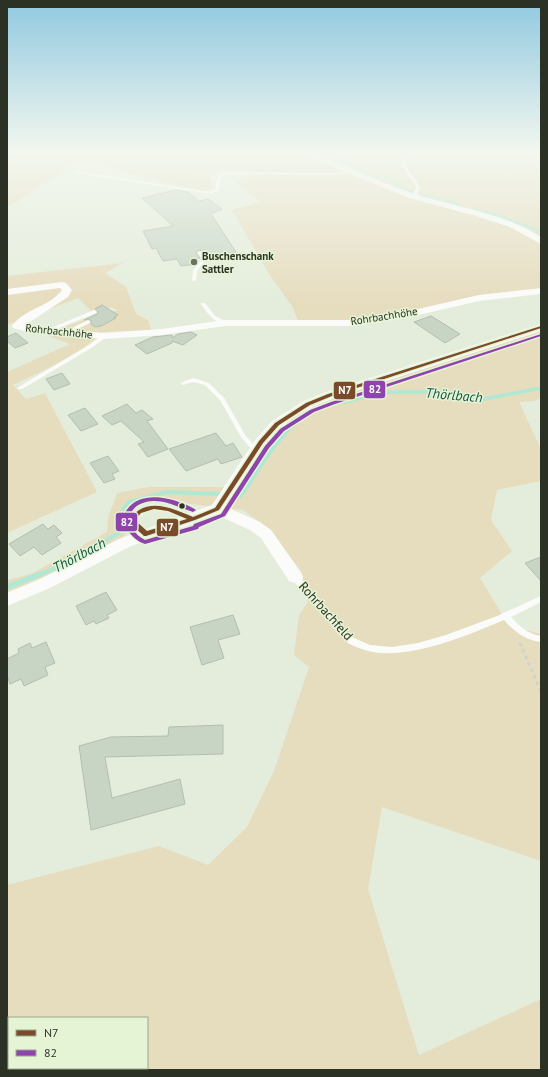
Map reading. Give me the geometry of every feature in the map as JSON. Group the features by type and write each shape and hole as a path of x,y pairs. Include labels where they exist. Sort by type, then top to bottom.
{"street":[{"path":"439,204 503,223 524,231 541,241"},
{"name":"Rohrbachhöhe","path":"7,292 62,285 67,290 66,294 23,319 17,326 28,329 104,336 162,332 225,324 354,323 405,315 479,298 541,291"},
{"path":"7,600 44,584 124,543 217,509 256,450 277,424 308,404 330,395 541,327"},
{"name":"Rohrbachfeld","path":"217,509 249,522 266,534 295,577"}],"lane":[{"path":"194,280 195,271 204,259 200,253"},
{"path":"203,304 213,317 225,324"},
{"path":"47,331 94,312"},
{"path":"67,332 88,322"},
{"path":"20,388 91,346 104,336"},
{"path":"183,383 193,380 207,384 222,399 243,436 256,450"},
{"path":"146,534 134,523 133,519 139,511 151,507 158,506 193,519"},
{"name":"Rohrbachfeld","path":"295,577 329,618 351,641 370,650 391,651 437,642 506,616 541,599"},
{"path":"506,616 518,631 532,638 541,639"}],"path":[{"path":"518,631 518,639 541,692"}],"shaded area":[{"path":"7,204 13,204 7,208"},
{"path":"252,204 541,204 541,294 481,300 370,323 300,326 292,306 269,274 232,210"},
{"path":"123,263 105,273 126,287 136,314 148,320 151,330 103,332 93,341 72,355 13,385 26,399 45,393 97,492 7,533 7,372 70,344 51,337 61,328 84,320 93,325 100,325 116,318 114,317 118,315 113,312 117,310 111,307 107,309 102,305 91,311 78,298 7,325 7,276"},
{"path":"541,331 541,398 534,401 519,402 541,449 541,481 497,490 491,520 512,551 480,578 509,626 541,634 541,861 382,807 368,889 419,1055 541,999 541,1070 7,1070 7,885 159,846 208,865 247,827 274,771 309,667 294,655 299,615 308,602 302,573 272,531 243,510 155,500 129,508 121,521 126,535 56,572 7,592 7,580 31,574 107,532 108,518 117,493 148,487 240,487 259,455 278,429 301,412 343,395"}],"building":[{"path":"149,204 215,204 222,209 211,214 236,252 206,256 203,251 198,250 196,253 200,258 195,259 197,264 181,266 177,259 163,261 156,248 152,249 143,231 173,226"},
{"path":"102,305 118,315 114,317 116,318 101,326 95,327 91,324 91,320 84,320 97,314 98,312 95,309"},
{"path":"431,316 460,334 445,343 414,322"},
{"path":"191,332 197,335 183,345 172,341 172,343 147,354 135,345 153,337 172,335 172,338 178,334"},
{"path":"16,333 28,343 15,348 7,341 7,337"},
{"path":"62,373 70,384 54,390 46,379"},
{"path":"127,404 136,413 142,410 153,419 147,421 168,449 148,457 138,444 144,442 121,421 112,425 102,416"},
{"path":"85,408 98,424 81,431 68,415"},
{"path":"216,433 226,446 233,443 242,457 221,464 218,459 186,471 169,449"},
{"path":"108,456 119,471 112,474 115,479 104,483 90,463"},
{"path":"43,524 48,529 54,525 62,533 56,537 61,543 42,555 34,547 20,556 9,544"},
{"path":"541,557 541,581 525,563"},
{"path":"106,592 117,610 107,615 109,618 96,624 94,621 86,625 76,606"},
{"path":"233,615 240,634 218,640 224,658 202,665 190,627"},
{"path":"46,642 55,663 45,667 48,675 24,686 21,679 10,684 7,675 7,659 19,653 18,649 30,643 32,648"},
{"path":"223,725 223,754 105,757 112,798 180,779 185,804 91,830 79,746 111,737 168,736 169,727"}],"waterway":[{"path":"457,204 465,209"},
{"path":"472,210 485,212 541,231"},
{"name":"Thörlbach","path":"351,400 391,392 446,392 484,399 541,388"},
{"name":"Thörlbach","path":"241,496 273,448 292,426 320,407 351,400"},
{"name":"Thörlbach","path":"347,401 351,400"},
{"name":"Thörlbach","path":"35,576 54,569 119,533 117,518 129,502 167,492 220,494"},
{"name":"Thörlbach","path":"7,587 38,575"}],"transit line":[{"name":"N7","path":"193,519 217,509 261,442 277,424 308,404 330,395 541,327"},
{"name":"82","path":"196,526 223,515 267,447 282,430 312,411 541,335"},
{"name":"82","path":"193,510 165,500 148,499 130,509 126,520 128,527 133,533 140,540 145,542 196,527"},
{"name":"N7","path":"154,507 169,509 193,519 146,534 134,523 133,519 139,512 154,507"}],"place":[{"name":"Buschenschank Sattler","path":"194,262"}]}
